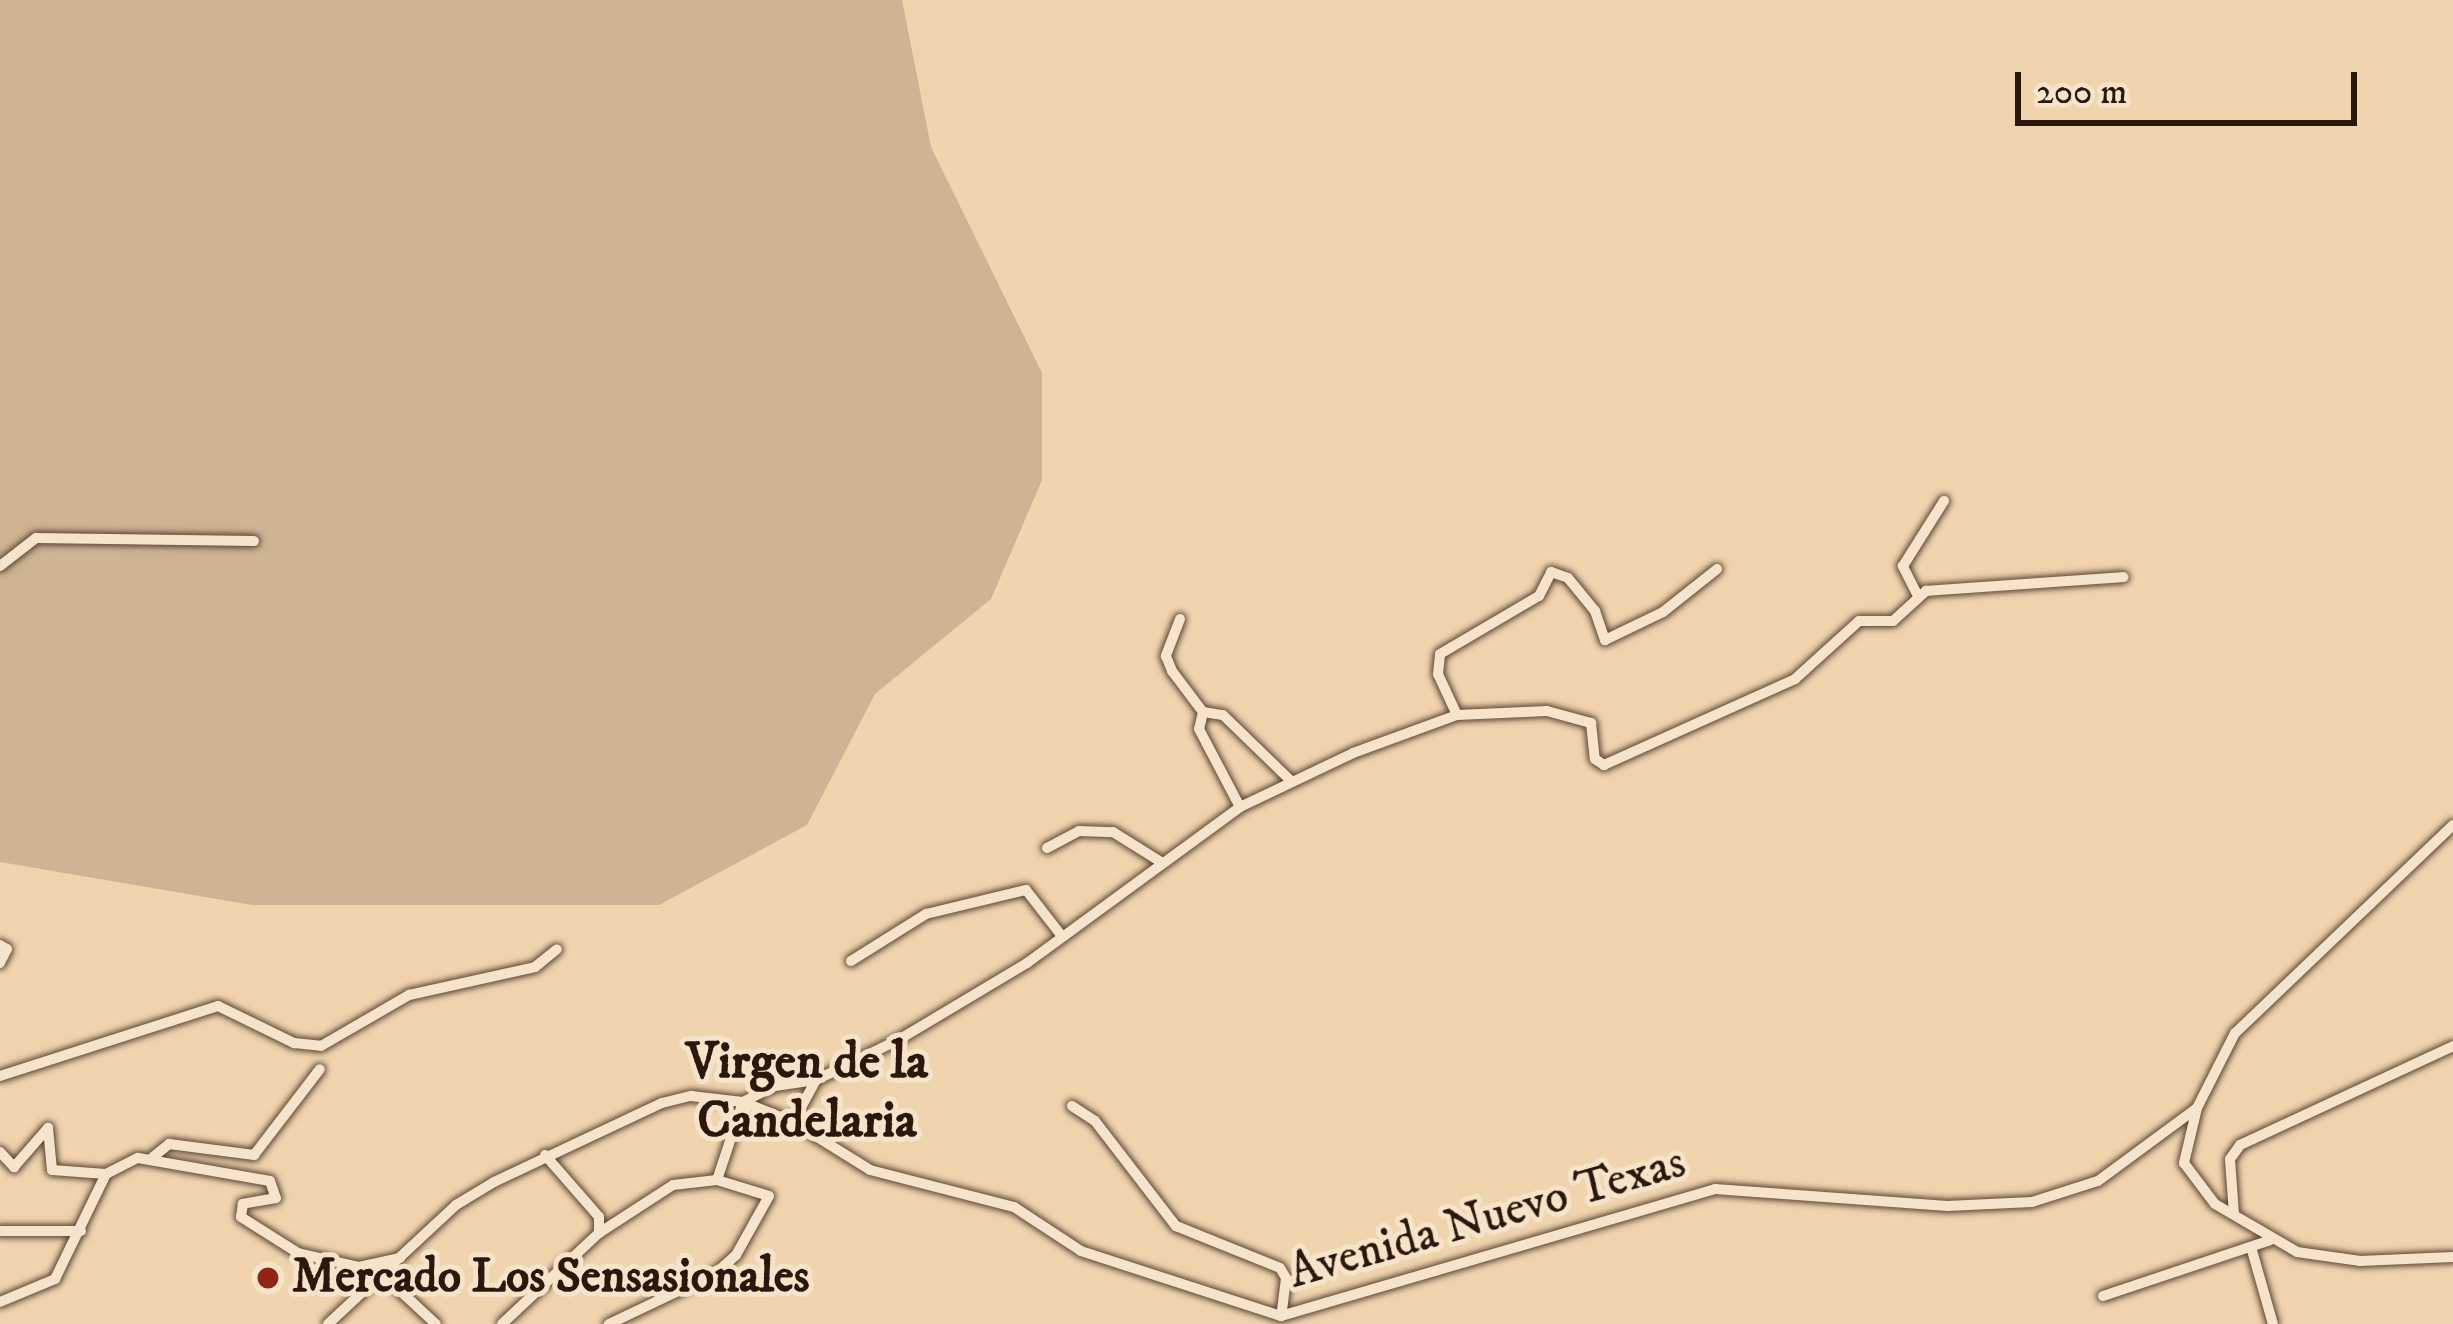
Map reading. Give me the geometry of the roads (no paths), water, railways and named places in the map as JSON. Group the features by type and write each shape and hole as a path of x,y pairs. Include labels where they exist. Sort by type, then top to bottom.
{"street":[{"path":"1918,596 1904,566 1944,500"},
{"path":"0,566 36,538 254,542"},
{"path":"1457,716 1438,674 1440,654 1539,596 1551,572 1568,578 1595,610 1605,640 1663,612 1717,569"},
{"path":"328,1324 456,1205 545,1155 662,1103 691,1096 743,1102 776,1086 816,1080 900,1039 1061,935 1240,807 1290,780 1457,716 1584,717 1597,761 1631,758 1795,679 1859,621 1893,621 1918,596 2124,578"},
{"path":"1180,619 1167,663 1203,712 1223,715 1290,780"},
{"path":"1203,712 1199,729 1240,807"},
{"path":"2453,825 2235,1033 2197,1108 2186,1170 2200,1191 2270,1240 2360,1262 2453,1257"},
{"path":"1047,848 1079,831 1113,832 1161,862"},
{"path":"851,961 926,914 1026,890 1061,935"},
{"path":"0,945 7,949 0,963"},
{"path":"0,1076 218,1006 295,1042 321,1046 409,995 535,968 557,949"},
{"path":"2234,1214 2230,1159 2240,1145 2453,1046"},
{"path":"0,1152 14,1167 48,1128 52,1170 106,1174 153,1157 169,1144 254,1155 320,1069"},
{"path":"793,1122 816,1080"},
{"path":"717,1180 743,1102"},
{"name":"Avenida Nuevo Texas","path":"743,1102 793,1122 870,1170 1014,1207 1082,1251 1281,1316 1714,1189 1947,1206 2051,1198 2098,1181 2197,1108"},
{"path":"1072,1106 1095,1121 1176,1226 1280,1268 1286,1277 1281,1316"},
{"path":"545,1155 598,1217 598,1233"},
{"path":"153,1157 270,1181 275,1198 243,1204 241,1217 298,1252 359,1267 402,1257"},
{"path":"0,1302 55,1279 106,1174"},
{"path":"502,1324 598,1233 673,1185 717,1180 769,1196 736,1255 701,1284 609,1324"},
{"path":"0,1231 81,1231"},
{"path":"2103,1296 2270,1240"},
{"path":"2251,1247 2273,1324"},
{"path":"383,1275 436,1324"}],"place":[{"name":"Mercado Los Sensasionales","path":"268,1278"}],"district":[{"name":"Virgen de la Candelaria","path":"807,1092"}]}
